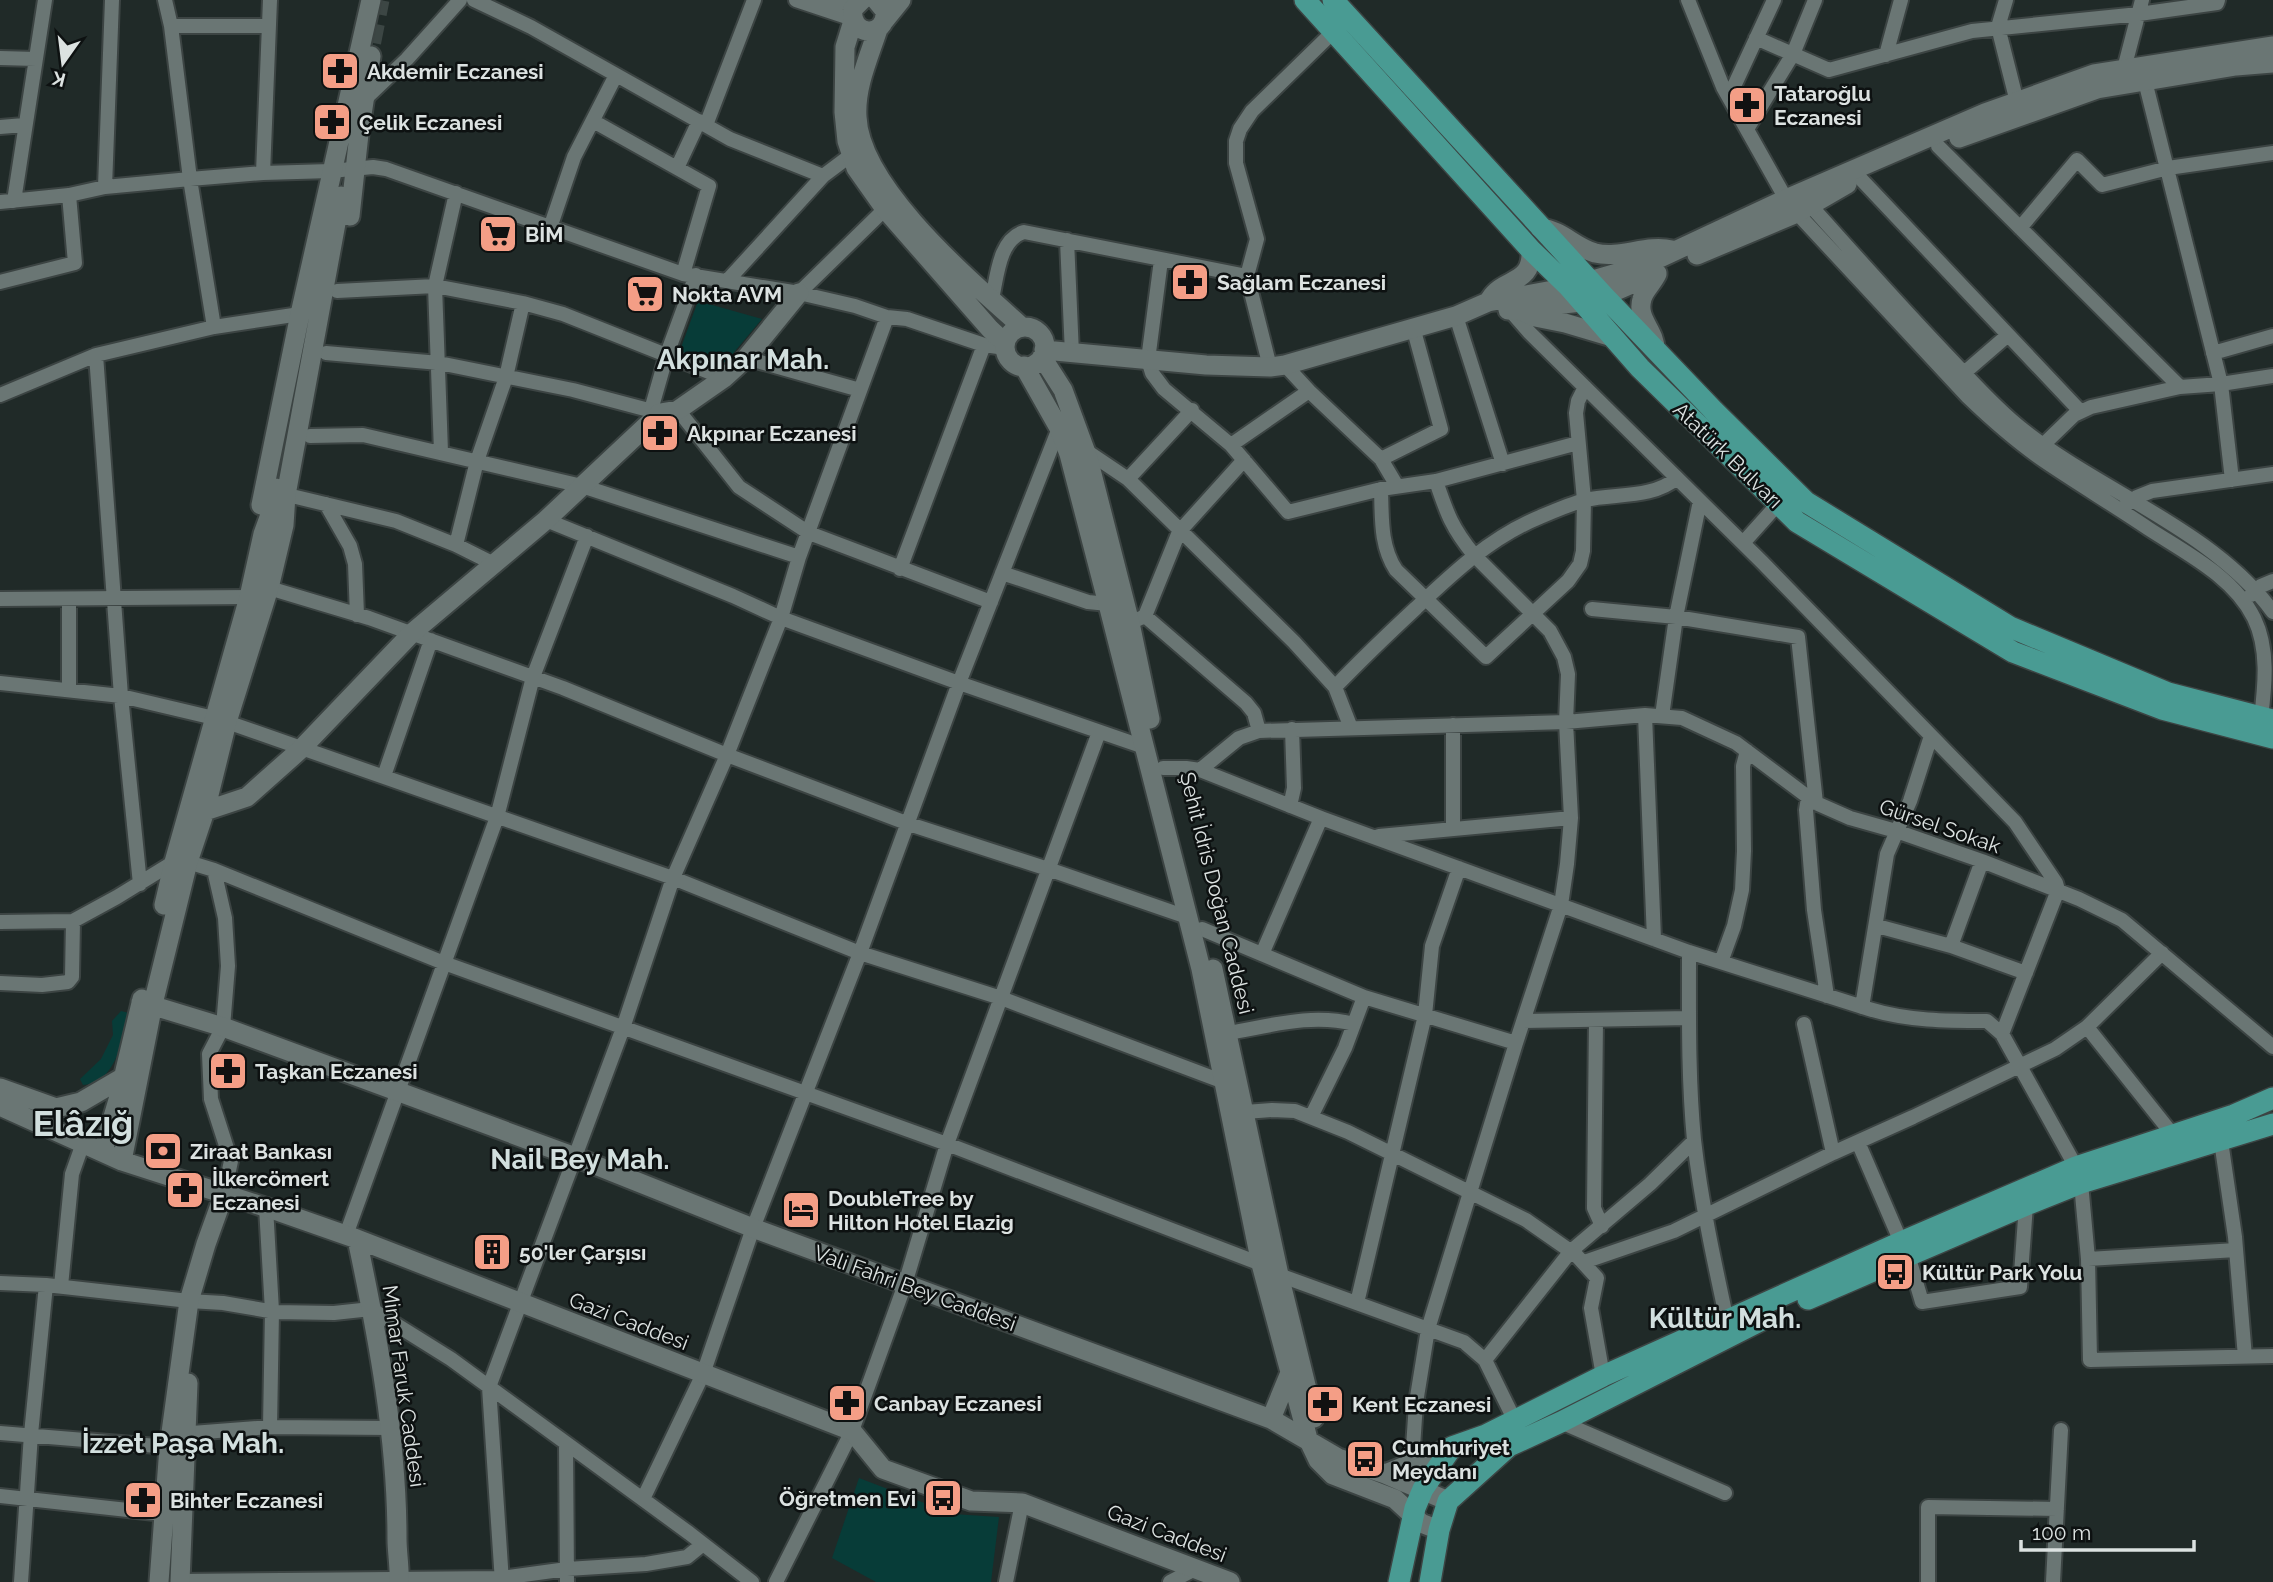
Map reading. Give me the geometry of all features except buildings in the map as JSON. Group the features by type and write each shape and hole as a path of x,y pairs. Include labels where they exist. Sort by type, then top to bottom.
{"main road":[{"path":"263,534 260,512 300,314 371,0"},
{"path":"284,525 296,497 326,353 356,169 364,100 382,0"},
{"path":"861,8 863,30 881,25 901,0"},
{"name":"Atatürk Bulvarı","path":"1304,0 1640,368 1797,522 2012,652 2162,709 2273,738"},
{"name":"Atatürk Bulvarı","path":"1333,0 1540,228 1806,502 2010,627 2168,693 2267,719"},
{"path":"861,8 885,11 857,103 858,133 877,176 897,204 1022,327"},
{"path":"861,8 845,47 845,126 850,155 863,180 1005,345 1012,362 1072,354 1277,366 1456,316 1484,304 1576,295"},
{"path":"1598,289 1676,252 1798,206 1972,119 2094,74 2273,45"},
{"path":"1484,304 1491,310 1513,309 1658,272 1859,177 2097,89 2236,66 2273,63"},
{"path":"122,1161 147,1003 181,862 199,809 263,534 271,512 337,195 286,495 284,525 269,588 221,720"},
{"path":"1540,228 1556,231 1583,248 1599,254 1613,255 1655,248 1676,252"},
{"path":"1484,304 1496,291 1523,276 1530,264 1531,250"},
{"path":"1655,349 1654,338 1642,317 1640,303 1658,272"},
{"path":"199,809 247,797 421,637 494,564 546,520 663,411 724,378 746,358 799,293"},
{"path":"1513,309 1612,337"},
{"path":"1005,345 1011,332 1029,327 1043,338 1037,358"},
{"name":"Şehit İdris Doğan Caddesi","path":"1037,358 1069,454 1144,747 1195,923 1217,984 1315,1444"},
{"name":"Şehit İdris Doğan Caddesi","path":"1037,358 1063,390 1085,450 1138,620 1153,733 1163,768 1195,923 1201,969 1261,1264 1289,1376 1315,1444"},
{"path":"103,1152 122,1078 147,1003"},
{"name":"Vali Fahri Bey Caddesi","path":"147,1003 223,1027 398,1091 576,1157 753,1228 1271,1419 1338,1458 1385,1474 1448,1501"},
{"path":"0,1088 56,1108 82,1102 122,1078"},
{"path":"1385,1474 1486,1436 1603,1376 1727,1321 2173,1135 2234,1115 2273,1098"},
{"name":"Gazi Caddesi","path":"0,1106 122,1161 352,1237 852,1431 883,1469 971,1501 1022,1503 1230,1582"},
{"path":"1430,1582 1439,1530 1448,1501 1509,1446 1904,1248 2026,1205 2078,1175 2221,1141 2273,1124"},
{"path":"159,1582 164,1514 176,1438 189,1301 205,1244 224,1194"},
{"name":"Mimar Faruk Caddesi","path":"352,1237 371,1309 391,1428 397,1486 397,1553 400,1581"},
{"path":"1271,1419 1289,1376"},
{"path":"176,1438 180,1581"},
{"path":"1315,1444 1318,1460 1333,1475 1395,1499 1422,1523 1439,1530"},
{"path":"1399,1582 1413,1516 1423,1489 1452,1447"}],"street":[{"path":"45,0 24,125 7,202 69,195 105,187 263,173 331,172 373,167 386,169 690,275 799,293 855,306 887,317 907,319 984,345 1005,345"},
{"path":"105,187 112,0"},
{"path":"165,0 214,327"},
{"path":"263,173 270,0"},
{"path":"364,100 407,59 460,0"},
{"path":"474,0 531,27 730,139 823,176"},
{"path":"677,168 703,123 754,0"},
{"path":"1688,0 1729,97 1798,206 1968,397 1995,423 2044,461 2211,551 2257,590 2273,612"},
{"path":"1729,97 1774,0"},
{"path":"1747,129 1793,54 1815,0"},
{"path":"1886,55 1901,0"},
{"path":"2006,0 1998,27 2018,102"},
{"path":"1756,38 1829,70 1972,31 2140,7 2217,3 2218,0"},
{"path":"803,2 861,8"},
{"path":"2124,69 2140,7"},
{"path":"171,26 268,26"},
{"path":"1333,32 1252,111 1236,141 1236,163 1257,239 1247,276 1277,366 1309,391 1381,459 1397,486"},
{"path":"0,58 36,59"},
{"path":"551,228 574,157 616,75"},
{"path":"2145,81 2221,384 2232,480"},
{"path":"593,121 709,186 690,275 667,354 663,411"},
{"path":"0,127 24,125"},
{"path":"1938,146 2180,387"},
{"path":"727,281 823,176 850,155"},
{"path":"2020,228 2077,160 2102,185 2168,167 2273,155"},
{"path":"1859,177 2081,411"},
{"path":"441,452 435,286 456,193"},
{"path":"0,282 75,263 69,195"},
{"path":"1798,206 2021,428 2231,587 2254,618 2264,653 2267,719"},
{"path":"799,293 885,208"},
{"path":"992,299 1005,248 1010,239 1024,232 1247,276"},
{"path":"1067,240 1072,354"},
{"path":"1161,260 1149,360 1156,380 1231,445 1288,512 1381,488 1436,481 1578,443"},
{"path":"337,291 435,286 523,303 563,314 724,378"},
{"path":"456,545 477,461 506,377 523,303"},
{"path":"1513,309 1529,332 1743,543 2015,822 2058,890 2002,1034"},
{"path":"0,395 96,355 214,327 300,314"},
{"path":"1456,316 1503,464"},
{"path":"502,1580 489,1387 623,1028 673,878 727,755 781,618 799,556 887,317"},
{"path":"1381,459 1441,429 1413,327"},
{"path":"1964,373 2008,335"},
{"path":"2213,353 2273,335"},
{"path":"900,569 984,345"},
{"path":"326,353 439,363 663,411 739,487 808,533 991,602"},
{"path":"96,355 121,696 140,884"},
{"path":"746,358 860,390"},
{"path":"2043,445 2081,411 2180,387 2273,376"},
{"path":"1381,488 1383,537 1389,560 1395,570 1486,657 1573,576 1580,564 1583,551 1584,500 1576,412 1585,387"},
{"path":"1231,445 1309,391"},
{"path":"1128,479 1192,410"},
{"path":"643,1499 702,1374 753,1228 909,824 959,683 1059,428"},
{"path":"310,436 363,435 582,486 799,556"},
{"path":"1085,450 1128,479 1294,642 1335,687 1351,728"},
{"path":"1200,771 1239,738 1259,731 1254,713 1246,703 1138,620 1180,532 1244,460"},
{"path":"2126,505 2152,491 2273,474"},
{"path":"1335,687 1474,555 1515,529 1584,500 1655,490 1677,478"},
{"path":"1412,1462 1416,1403 1428,1329 1561,905 1571,818 1566,722 1568,674 1564,657 1550,631 1474,555 1452,527 1436,481"},
{"path":"296,497 396,521 456,545 494,564"},
{"path":"1662,716 1676,617 1700,501"},
{"path":"326,504 350,546 355,564 357,615"},
{"path":"1743,543 1778,504"},
{"path":"546,520 781,618 1144,747"},
{"path":"352,1237 398,1091 497,817 533,677 587,536"},
{"path":"1002,573 1088,602 1108,604"},
{"path":"2244,602 2273,580"},
{"path":"269,588 357,615 533,677 909,824 1048,869 1195,923 1364,997 1516,1043"},
{"path":"0,599 249,597"},
{"path":"69,599 69,691"},
{"path":"1592,608 1676,617 1798,637"},
{"path":"1814,615 1798,637 1812,800 1806,810 1812,898 1828,996"},
{"path":"384,776 421,637"},
{"path":"0,684 121,696 221,720 673,878 860,953 1000,998 1224,1082"},
{"path":"1645,715 1654,939"},
{"name":"Gürsel Sokak","path":"1259,731 1566,722 1645,715 1682,718 1736,743 1812,800 1850,818 1982,861 2058,890 2122,920 2273,1046"},
{"path":"1452,725 1453,828"},
{"path":"1290,806 1294,788 1292,729"},
{"path":"776,1582 852,1431 905,1284 947,1144 1100,732"},
{"path":"1863,1007 1888,854 1910,801 1931,736"},
{"path":"1721,962 1734,926 1742,890 1743,766 1747,751"},
{"path":"1163,768 1200,771 1689,952 1863,1007 1894,1016 1987,1021 2002,1034 2078,1175 2088,1259 2090,1360 2273,1356"},
{"path":"1262,954 1321,818"},
{"path":"1374,836 1571,818"},
{"path":"1951,946 1982,861"},
{"path":"0,922 73,921 181,862 214,870 444,962 947,1144 1261,1264 1279,1275 1464,1342 1485,1360 1515,1421"},
{"path":"1357,1303 1425,1015 1432,946 1459,868"},
{"path":"214,870 225,918 228,966 223,1027 209,1054 211,1099 231,1161 224,1194"},
{"path":"0,983 42,985 68,982 72,977 73,921"},
{"path":"1877,926 1951,946 2026,973"},
{"path":"1689,952 1689,1064 1695,1141 1705,1215 1727,1321"},
{"path":"1584,1262 1674,1231 2055,1049 2087,1027 2162,953"},
{"path":"1311,1118 1345,1048 1364,997"},
{"path":"1523,1021 1689,1018"},
{"path":"1228,1033 1305,1019 1354,1024"},
{"path":"1595,1020 1594,1209 1602,1226"},
{"path":"1804,1024 1833,1153"},
{"path":"2087,1027 2173,1135"},
{"path":"1245,1112 1294,1111 1348,1132 1526,1220 1571,1251 1597,1278 1591,1308 1603,1376"},
{"path":"1485,1360 1571,1251 1650,1184 1695,1141"},
{"path":"2221,1141 2236,1250 2245,1357"},
{"path":"1858,1142 1904,1248 1922,1302 2020,1286 2026,1205"},
{"path":"61,1286 72,1174 83,1143"},
{"path":"266,1207 272,1311 270,1427"},
{"path":"2088,1259 2236,1250"},
{"path":"0,1283 61,1286 223,1303 272,1311 334,1313 371,1309 451,1359 752,1582"},
{"path":"21,1582 31,1434 46,1285"},
{"path":"1560,1422 1726,1493"},
{"path":"0,1433 176,1438 270,1427 391,1428"},
{"path":"2053,1582 2061,1430"},
{"path":"566,1443 567,1576"},
{"path":"0,1496 164,1514"},
{"path":"1006,1582 1022,1503"},
{"path":"1928,1582 1928,1507 2057,1509"},
{"path":"180,1581 502,1580 567,1576 687,1557 703,1544"},
{"path":"1170,1582 1197,1568"}],"shaded area":[{"path":"698,301 762,319 720,369 679,353"},
{"path":"121,1011 129,1013 116,1058 103,1077 83,1085 80,1079 101,1059 113,1035 112,1021"},
{"path":"859,1478 953,1514 999,1517 991,1582 876,1582 832,1558"}],"tunnel":[{"path":"366,71 380,0"}],"place":[{"name":"Akdemir Eczanesi","path":"340,71"},
{"name":"Tataroğlu Eczanesi","path":"1747,105"},
{"name":"Çelik Eczanesi","path":"332,122"},
{"name":"BİM","path":"498,234"},
{"name":"Sağlam Eczanesi","path":"1190,282"},
{"name":"Nokta AVM","path":"645,294"},
{"name":"Akpınar Eczanesi","path":"660,433"},
{"name":"Taşkan Eczanesi","path":"228,1071"},
{"name":"Ziraat Bankası","path":"163,1151"},
{"name":"İlkercömert Eczanesi","path":"185,1190"},
{"name":"DoubleTree by Hilton Hotel Elazig","path":"801,1210"},
{"name":"50'ler Çarşısı","path":"492,1252"},
{"name":"Kültür Park Yolu","path":"1895,1272"},
{"name":"Canbay Eczanesi","path":"847,1403"},
{"name":"Kent Eczanesi","path":"1325,1404"},
{"name":"Cumhuriyet Meydanı","path":"1365,1459"},
{"name":"Öğretmen Evi","path":"943,1498"},
{"name":"Bihter Eczanesi","path":"143,1500"}],"district":[{"name":"Akpınar Mah.","path":"743,359"},
{"name":"Elâzığ","path":"83,1123"},
{"name":"Nail Bey Mah.","path":"580,1159"},
{"name":"Kültür Mah.","path":"1725,1318"},
{"name":"İzzet Paşa Mah.","path":"183,1443"}]}
